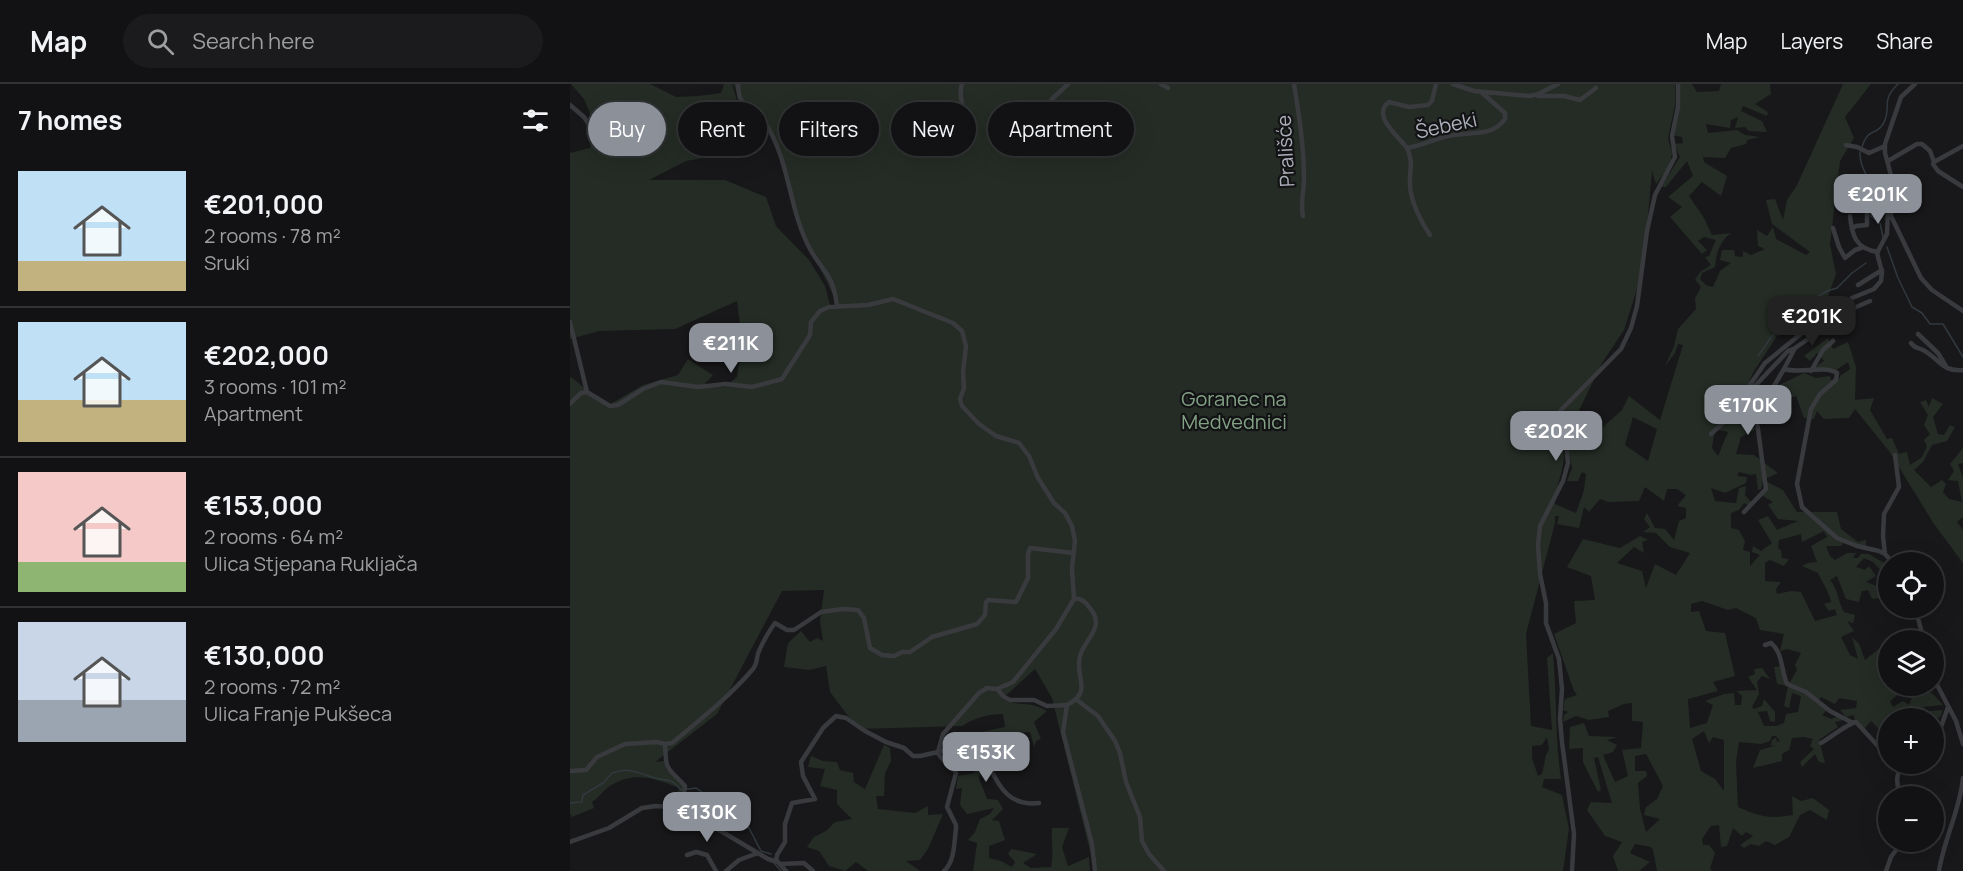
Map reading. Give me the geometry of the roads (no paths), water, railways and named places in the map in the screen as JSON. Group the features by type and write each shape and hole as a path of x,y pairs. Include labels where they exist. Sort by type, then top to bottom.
{"street":[{"path":"738,84 740,99 744,105 756,111 771,133 800,226 811,250 829,275 837,306"},
{"path":"962,84 959,91 963,102"},
{"path":"1052,102 1068,84"},
{"path":"1161,84 1168,88"},
{"name":"Prališće","path":"1294,84 1303,150 1304,186 1301,202 1303,216"},
{"path":"1407,148 1384,119 1383,106 1389,102 1409,107 1428,105 1432,101 1436,84"},
{"path":"1454,84 1488,93 1564,96 1579,100 1596,88"},
{"path":"1485,84 1488,93"},
{"path":"1535,95 1558,84"},
{"path":"1572,871 1574,834 1562,741 1560,669 1559,659 1546,623 1546,603 1540,574 1539,535 1544,516 1563,481 1568,463 1568,452 1559,420 1561,410 1621,349 1637,306 1654,195 1675,157 1672,136 1678,106 1678,84"},
{"path":"1915,84 1901,97 1885,146 1892,179 1893,221 1921,278 1932,290 1963,311"},
{"name":"Šebeki","path":"1430,235 1422,224 1411,194 1411,156 1407,148 1448,136 1494,130 1501,125 1505,119 1505,113 1481,92"},
{"path":"570,105 588,123"},
{"path":"1888,161 1911,147 1922,144 1930,151 1933,164 1938,171 1963,186"},
{"path":"1846,145 1859,147 1869,153 1885,146"},
{"path":"1934,162 1963,146"},
{"path":"1852,229 1856,226 1867,225 1867,201"},
{"path":"1711,434 1725,421 1765,363 1802,333 1852,298 1877,286 1883,277 1878,252 1886,240 1888,207 1891,203"},
{"path":"1850,216 1852,229 1861,248"},
{"path":"1833,228 1845,258 1854,250 1861,248 1878,252"},
{"path":"1858,285 1882,270"},
{"path":"570,404 581,393 587,392 610,406 614,406 643,389 661,382 698,387 726,384 746,387 776,381 786,375 810,335 811,322 825,308 899,300 958,327 966,346 964,388 960,399 962,406 996,436 1019,443 1029,456 1038,478 1054,503 1065,513 1072,526 1075,541 1072,568 1074,599 1026,669 1013,682 997,689 987,688 979,693 943,734 938,752 941,759 956,773 947,807 956,828 951,860 944,871"},
{"path":"1832,314 1838,315 1870,301"},
{"path":"1744,512 1766,489 1758,418 1794,350 1823,329 1832,314"},
{"path":"570,322 587,392"},
{"path":"1918,334 1938,353 1947,368"},
{"path":"1811,371 1823,350 1833,341"},
{"path":"1911,343 1947,368 1953,371 1963,370"},
{"path":"1749,386 1755,386 1788,351 1794,350"},
{"path":"1784,369 1801,372 1832,370 1837,374 1836,380 1815,399 1811,409 1797,484 1802,507 1837,538 1881,552"},
{"path":"1886,552 1883,536 1884,514 1899,487 1895,455"},
{"path":"570,771 586,770 597,757 625,744 672,743 741,684 745,676 754,668 758,652 775,623 787,630 794,630 821,612 843,609 858,610 864,618 870,648 882,656 894,656 902,652 910,652 932,637 978,624 984,615 988,600 1016,602 1028,578 1030,548 1074,553"},
{"path":"997,689 1004,697 1011,700 1034,700 1047,706 1067,705 1077,700 1080,695 1081,682 1079,661 1081,653 1095,632 1095,616 1086,603 1074,599"},
{"path":"1765,645 1771,643 1775,646 1782,662 1787,684 1806,692 1830,711 1860,725 1878,746"},
{"path":"1942,696 1956,721 1963,744"},
{"path":"1077,700 1098,716 1115,741 1126,782 1140,817 1142,842 1164,871"},
{"path":"1067,705 1063,732 1092,844 1095,871"},
{"path":"1944,718 1948,707"},
{"path":"778,863 777,855 785,842 785,824 792,803 815,799 803,776 802,758 833,717 842,716 872,736 904,748 913,756 946,750 962,738 966,739 976,747 1007,795 1025,803 1038,802"},
{"path":"1821,743 1853,723"},
{"path":"665,744 664,757 667,768 684,785 681,810"},
{"path":"1939,871 1959,803 1963,778"},
{"path":"570,842 604,831 646,807 656,806 702,816 719,830 778,863 786,871"},
{"path":"687,855 696,852 707,855 716,871"},
{"path":"1887,871 1895,852"},
{"path":"726,871 739,860 758,853"},
{"path":"778,863 804,863 813,871"}],"waterway":[{"path":"1862,147 1869,134 1878,130 1883,124 1887,114 1889,96 1898,84"},
{"path":"1860,152 1863,167 1873,191 1871,216 1880,223 1883,237"},
{"path":"1887,247 1912,307 1922,313 1930,324 1943,324 1963,357"},
{"path":"1758,356 1772,336 1796,310 1827,291 1837,288 1866,263"},
{"path":"570,803 582,802 583,795 603,783 612,773 624,770 635,771 675,783 681,790 696,788 714,800 726,815 749,828 761,851 771,854"},
{"path":"774,863 781,871"}],"park label":[{"name":"Goranec na Medvednici","path":"1234,410"}]}
